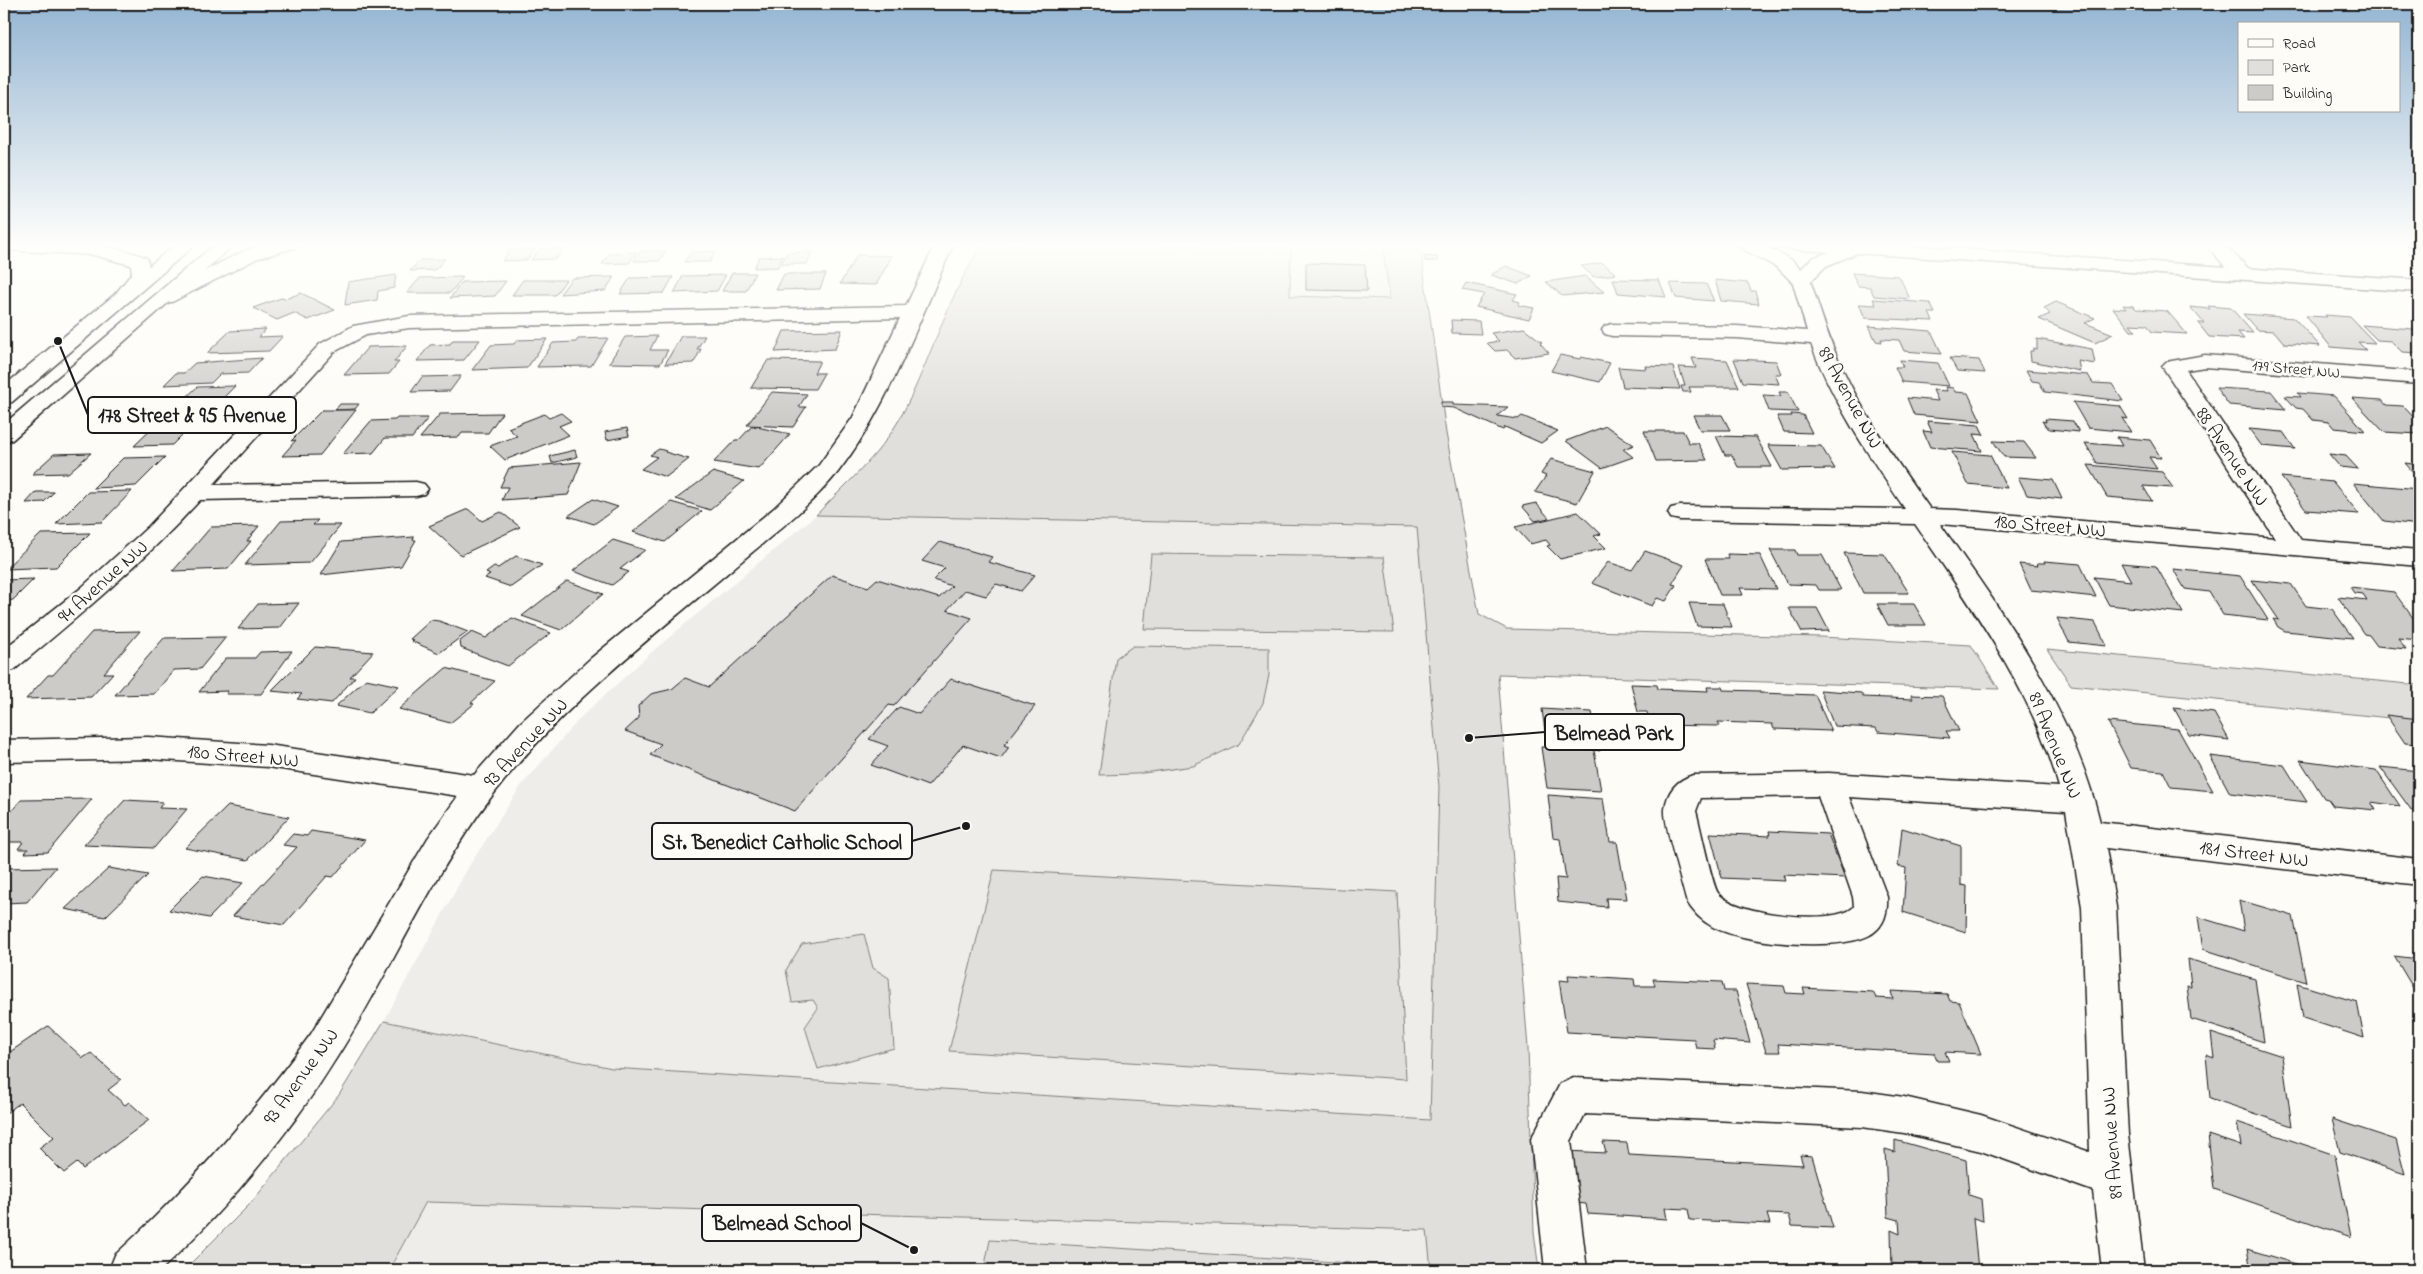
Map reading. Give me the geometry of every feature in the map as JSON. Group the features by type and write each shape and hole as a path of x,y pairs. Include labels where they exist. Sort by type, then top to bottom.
{"street":[{"path":"4,397 117,302"},
{"path":"4,435 159,302"},
{"name":"93 Avenue NW","path":"130,1270 240,1155 304,1076 324,1046 439,847 481,788 531,730 567,696 782,514 827,470 864,417 917,302"},
{"name":"89 Avenue NW","path":"1808,302 1819,338 1852,406 2024,669 2049,719 2079,800 2088,833 2099,907 2112,1179 2122,1270"},
{"name":"94 Avenue NW","path":"4,663 53,625 122,566 194,493 327,348 360,330 409,322 912,312"},
{"path":"1612,330 1737,332 1819,338"},
{"name":"179 Street NW","path":"2173,366 2205,361 2419,378"},
{"name":"88 Avenue NW","path":"2173,366 2293,546"},
{"path":"194,493 416,489"},
{"name":"180 Street NW","path":"1680,513 1924,516 1992,520 2419,558"},
{"name":"180 Street NW","path":"4,751 148,748 268,756 481,788"},
{"path":"1828,784 1870,896 1871,912 1858,925 1830,931 1760,926 1726,917 1703,900 1680,811 1682,796 1694,787 1828,784 2079,800"},
{"name":"181 Street NW","path":"2088,833 2419,872"},
{"path":"1566,1270 1551,1139 1574,1096 1862,1109 1981,1133 2112,1179"}],"shaded area":[{"path":"816,515 1417,527 1439,787 1430,1121 612,1068 384,1021 469,866 521,786 582,716 654,650"},
{"path":"426,1202 1427,1230 1431,1270 389,1270"}],"green space":[{"path":"951,302 1428,302 1446,433 1479,614 1507,629 1821,637 1971,645 1999,689 1498,674 1528,1048 1534,1232 1539,1270 1431,1270 1427,1230 426,1202 389,1270 184,1270 251,1203 339,1095 384,1021 612,1068 1430,1120 1439,787 1417,527 816,515 882,446 891,433 910,399"},
{"path":"1151,554 1384,557 1394,632 1144,629"},
{"path":"1133,646 1269,648 1269,675 1263,703 1239,744 1193,766 1136,774 1099,775 1116,658"},
{"path":"2047,649 2419,685 2419,721 2071,685"},
{"path":"994,870 1397,892 1406,1079 949,1051"},
{"path":"864,934 873,968 889,978 894,1048 818,1069 805,1027 818,1008 813,1000 792,1002 786,970 802,944"},
{"path":"990,1240 1382,1265 1382,1270 984,1270"}],"building":[{"path":"269,302 320,302 335,310 308,320 294,313 277,320 253,308"},
{"path":"345,302 361,302 345,305"},
{"path":"1479,302 1520,302 1518,305 1534,308 1529,319 1476,307"},
{"path":"1875,302 1930,303 1935,313 1929,313 1933,321 1865,318 1859,304 1876,305"},
{"path":"2057,302 2095,318 2085,323 2113,334 2095,343 2039,319 2050,314 2044,308"},
{"path":"2123,305 2133,306 2136,309 2167,311 2187,334 2152,332 2147,325 2130,324 2136,331 2131,331 2113,308 2126,309"},
{"path":"2208,306 2231,308 2253,333 2238,332 2244,339 2209,337 2198,323 2204,323 2190,307 2210,309"},
{"path":"2243,314 2294,318 2320,346 2284,343 2274,331 2257,330"},
{"path":"2325,315 2350,317 2375,343 2358,342 2366,350 2331,347 2306,316 2327,317"},
{"path":"1451,320 1479,321 1481,334 1452,333"},
{"path":"2362,325 2413,329 2419,335 2419,353 2402,352 2391,341 2377,340"},
{"path":"1869,326 1931,331 1942,354 1904,351 1899,340 1881,339 1882,342 1876,341"},
{"path":"1524,328 1542,342 1540,343 1549,353 1515,358 1507,350 1495,351 1487,343 1499,341 1491,333"},
{"path":"266,329 259,337 283,336 269,351 207,353 230,331"},
{"path":"842,330 835,349 775,352 784,331"},
{"path":"657,336 650,350 668,350 660,364 609,363 625,337"},
{"path":"681,336 705,336 697,349 701,349 694,363 665,364"},
{"path":"608,338 591,366 537,367 553,343 576,342 578,339"},
{"path":"547,339 527,368 472,370 491,345 514,344 517,340"},
{"path":"2037,339 2092,349 2095,364 2078,361 2080,371 2031,361 2030,351 2033,351 2033,348 2037,349"},
{"path":"453,340 480,340 464,360 417,361 430,345 450,344"},
{"path":"407,346 394,362 399,362 389,374 344,375 368,347"},
{"path":"1560,355 1610,363 1600,382 1551,371"},
{"path":"262,358 248,373 220,374 211,383 164,385 176,373 184,373 195,363"},
{"path":"1692,358 1727,360 1739,387 1689,387 1691,392 1683,392 1681,386 1685,386 1679,367 1696,368"},
{"path":"1950,358 1979,360 1985,373 1957,371"},
{"path":"1734,359 1776,361 1781,374 1775,374 1779,384 1743,382"},
{"path":"768,360 820,361 814,373 824,373 815,389 751,388"},
{"path":"1900,360 1938,363 1949,386 1902,382 1895,367 1903,367"},
{"path":"1645,366 1673,367 1680,389 1623,387 1618,367 1646,369"},
{"path":"2026,370 2088,375 2093,383 2112,384 2123,401 2045,392 2039,382 2032,381"},
{"path":"461,376 450,391 411,392 422,377"},
{"path":"235,386 210,411 171,412 197,387"},
{"path":"1945,387 1953,388 1955,392 1968,393 1981,421 1914,415 1907,398 1938,401 1933,390 1947,391"},
{"path":"2216,388 2271,391 2286,410 2229,405"},
{"path":"772,392 807,394 799,407 806,407 793,427 747,425"},
{"path":"1779,392 1788,392 1798,412 1769,411 1763,395 1781,396"},
{"path":"2298,393 2334,396 2365,431 2334,428 2329,422 2313,420 2303,409 2296,408 2285,396 2301,397"},
{"path":"2352,398 2382,400 2386,405 2403,406 2419,423 2419,434 2384,432"},
{"path":"1441,402 1453,402 1453,405 1508,407 1497,416 1518,419 1522,416 1558,431 1541,443 1505,427 1503,430 1454,408 1441,407"},
{"path":"2073,402 2120,406 2128,419 2122,418 2131,432 2088,428"},
{"path":"340,404 359,404 355,409 335,410"},
{"path":"322,410 356,410 320,455 282,456 296,440 291,441"},
{"path":"502,413 488,433 462,433 459,437 420,438 440,414"},
{"path":"561,413 571,421 559,426 569,435 505,460 490,446 517,436 508,428 544,414 549,418"},
{"path":"1791,414 1803,415 1812,433 1784,432 1777,416 1792,416"},
{"path":"1693,415 1722,415 1730,430 1700,430"},
{"path":"205,417 189,434 183,434 172,445 134,446 162,419"},
{"path":"397,418 428,418 412,438 385,438 373,453 343,454 371,421 395,420"},
{"path":"2045,419 2073,421 2079,432 2050,429 2042,421 2046,422"},
{"path":"1927,421 1979,425 1984,435 1974,434 1982,451 1930,447 1923,431 1932,432"},
{"path":"752,426 790,434 759,469 714,462 735,440 739,440"},
{"path":"1606,426 1634,445 1623,449 1633,457 1602,468 1566,441"},
{"path":"627,428 629,436 607,440 605,432"},
{"path":"2249,429 2283,432 2295,449 2262,446"},
{"path":"1644,431 1683,431 1689,443 1698,443 1707,460 1656,461"},
{"path":"1716,436 1756,437 1772,467 1738,467 1732,455 1725,455"},
{"path":"2117,437 2150,440 2161,458 2149,457 2157,469 2097,463 2085,443 2122,446"},
{"path":"1993,441 2024,442 2036,458 2004,457"},
{"path":"1768,445 1821,446 1835,469 1782,470"},
{"path":"659,449 689,459 666,477 641,469 657,457 650,455"},
{"path":"575,450 577,457 552,463 550,456"},
{"path":"1952,452 1990,455 2007,488 1968,484"},
{"path":"91,453 68,473 32,474 54,454"},
{"path":"2329,454 2346,456 2358,469 2340,467"},
{"path":"165,457 136,486 93,488 123,458"},
{"path":"1551,459 1595,471 1577,503 1535,492 1546,476 1541,474"},
{"path":"581,462 568,495 502,500 508,487 500,487 509,468"},
{"path":"2405,463 2419,465 2419,479"},
{"path":"2088,465 2162,472 2173,488 2143,486 2152,501 2107,497"},
{"path":"713,472 744,481 710,510 676,499"},
{"path":"2018,477 2053,480 2062,499 2027,495"},
{"path":"2281,477 2333,482 2359,514 2306,510"},
{"path":"2353,483 2419,489 2419,508 2415,508 2419,513 2419,525 2384,521"},
{"path":"132,491 102,522 56,524 88,492"},
{"path":"36,492 54,492 44,502 26,503"},
{"path":"593,499 618,507 594,524 568,516"},
{"path":"671,502 702,511 665,542 633,532"},
{"path":"1536,503 1549,518 1535,521 1522,506"},
{"path":"468,509 482,521 501,512 520,527 461,555 429,526"},
{"path":"1578,512 1601,534 1594,536 1606,548 1560,559 1547,546 1550,545 1546,540 1530,544 1515,527"},
{"path":"318,520 313,525 341,525 310,563 245,565 281,521"},
{"path":"259,526 247,541 251,541 228,569 173,571 211,527"},
{"path":"90,533 56,567 5,569 41,534"},
{"path":"414,537 413,540 416,540 401,566 321,575 341,542"},
{"path":"613,540 645,550 620,569 629,572 612,585 573,571"},
{"path":"940,542 992,557 988,562 1035,575 1021,591 996,584 986,596 965,590 947,610 972,618 894,706 889,705 795,811 650,755 661,744 625,731 639,718 638,706 651,694 672,689 685,678 709,687 832,575 868,587 877,579 939,598 952,586 933,580 945,568 922,561"},
{"path":"1770,550 1795,550 1797,555 1822,555 1841,590 1819,590 1816,585 1788,584"},
{"path":"1645,551 1684,565 1672,584 1676,585 1666,601 1657,598 1652,606 1592,583 1608,562 1632,570"},
{"path":"1844,553 1884,554 1909,593 1863,593"},
{"path":"1727,554 1760,555 1776,589 1740,588 1743,595 1720,595 1705,559 1729,559"},
{"path":"516,556 542,565 511,587 485,578 490,575 486,573 494,567 498,568"},
{"path":"2044,561 2080,564 2096,597 2031,590 2019,564 2038,566 2037,563 2045,563"},
{"path":"2121,563 2156,566 2183,613 2109,605 2094,577 2131,581"},
{"path":"2173,569 2240,576 2268,620 2223,615 2209,592 2185,589"},
{"path":"34,579 13,600 8,601 4,605 4,580"},
{"path":"2252,580 2291,584 2306,606 2332,609 2353,638 2285,631 2278,627 2273,619 2279,620"},
{"path":"567,581 603,594 561,630 522,616"},
{"path":"2350,587 2394,592 2419,626 2419,640 2398,638 2406,649 2377,646 2369,635 2364,634 2338,597 2367,600 2363,594 2354,593"},
{"path":"299,603 280,628 238,629 258,604"},
{"path":"1689,603 1723,604 1732,627 1697,626"},
{"path":"1877,604 1914,604 1926,625 1888,625"},
{"path":"1789,608 1817,608 1829,631 1802,632"},
{"path":"512,618 551,633 508,666 461,648 460,641 472,632 486,638"},
{"path":"2057,618 2095,622 2107,646 2069,642"},
{"path":"431,620 439,621 468,632 439,653 411,641 413,640 410,639"},
{"path":"140,631 104,673 113,673 91,697 26,699 48,675 53,675 92,632"},
{"path":"226,637 200,669 174,670 154,694 115,695 164,638"},
{"path":"315,647 373,652 350,677 355,677 332,703 297,699 302,694 271,691"},
{"path":"292,651 261,694 226,694 228,691 199,692 226,658 255,658 260,652"},
{"path":"446,668 495,681 471,703 474,704 450,723 399,709"},
{"path":"366,679 399,686 370,713 336,706"},
{"path":"951,679 1035,706 1004,745 1009,747 1001,758 963,745 928,786 871,765 888,746 869,739 899,707 919,714"},
{"path":"1631,684 1657,685 1658,689 1708,691 1707,687 1722,687 1723,690 1815,695 1831,731 1774,729 1772,724 1718,722 1720,726 1650,725 1647,712 1638,712"},
{"path":"1820,690 1861,693 1863,697 1913,699 1911,695 1942,696 1959,731 1946,731 1950,738 1878,732 1876,728 1834,726"},
{"path":"2174,708 2214,713 2229,740 2189,735"},
{"path":"1542,709 1592,712 1600,751 1594,750 1601,791 1547,788 1541,747 1547,747"},
{"path":"2386,715 2419,719 2419,744 2405,743"},
{"path":"2108,722 2178,729 2213,791 2171,787 2163,771 2131,768"},
{"path":"2210,756 2284,765 2307,802 2230,793"},
{"path":"2300,760 2376,770 2400,806 2371,802 2376,810 2333,806 2328,799 2324,798"},
{"path":"2380,767 2419,771 2419,812 2412,811"},
{"path":"1548,795 1603,799 1610,842 1617,842 1627,899 1606,898 1607,907 1558,902 1556,878 1566,879 1560,839 1553,838"},
{"path":"92,799 48,852 25,853 28,849 18,849 23,842 4,842 4,820 21,800"},
{"path":"125,800 163,802 159,808 187,809 154,848 84,845"},
{"path":"228,806 289,817 248,860 185,848"},
{"path":"1902,828 1961,846 1961,885 1967,886 1966,932 1903,912 1906,868 1898,866"},
{"path":"311,831 365,840 333,877 327,876 284,925 233,916 297,847 283,845 293,834 307,836"},
{"path":"1769,831 1828,834 1845,878 1783,875 1785,881 1722,878 1710,833 1770,836"},
{"path":"56,867 27,902 4,903 4,868"},
{"path":"109,868 148,875 105,917 65,909"},
{"path":"203,876 243,883 209,918 169,910"},
{"path":"2239,900 2293,916 2306,982 2203,949 2198,917 2244,931"},
{"path":"2394,956 2419,959 2419,998"},
{"path":"2188,959 2255,979 2264,1042 2191,1019 2187,986 2191,987"},
{"path":"1568,975 1634,979 1635,986 1655,986 1653,979 1722,982 1724,991 1736,991 1750,1043 1713,1040 1715,1049 1696,1048 1694,1039 1567,1032 1559,980 1569,981"},
{"path":"1746,984 1784,986 1786,993 1805,994 1803,988 1873,992 1876,998 1893,999 1891,991 1947,994 1950,1001 1959,1002 1981,1054 1945,1052 1949,1061 1937,1061 1934,1053 1778,1044 1780,1052 1766,1052"},
{"path":"2297,984 2357,1002 2364,1038 2303,1018"},
{"path":"48,1026 83,1058 91,1053 121,1080 108,1090 125,1105 129,1102 149,1120 83,1169 77,1163 64,1173 39,1148 54,1137 20,1103 6,1113 4,1111 4,1056"},
{"path":"2211,1033 2282,1056 2292,1126 2210,1098 2206,1055 2214,1058"},
{"path":"2332,1119 2396,1140 2405,1174 2340,1152"},
{"path":"2237,1122 2335,1155 2351,1237 2214,1189 2208,1135 2241,1146"},
{"path":"1895,1140 1966,1160 1969,1195 1981,1199 1983,1221 1973,1218 1978,1270 1892,1270 1891,1230 1900,1234 1899,1220 1888,1217 1885,1149 1895,1152"},
{"path":"1603,1142 1627,1143 1629,1155 1803,1165 1800,1155 1812,1156 1833,1228 1792,1226 1789,1215 1767,1214 1770,1224 1690,1220 1688,1209 1665,1208 1667,1219 1588,1214 1586,1204 1575,1203 1567,1151 1606,1153"},
{"path":"2247,1249 2316,1270 2251,1270"}],"place":[{"name":"178 Street & 95 Avenue","path":"58,341"},
{"name":"Belmead Park","path":"1469,738"},
{"name":"St. Benedict Catholic School","path":"966,826"},
{"name":"Belmead School","path":"914,1250"}]}
